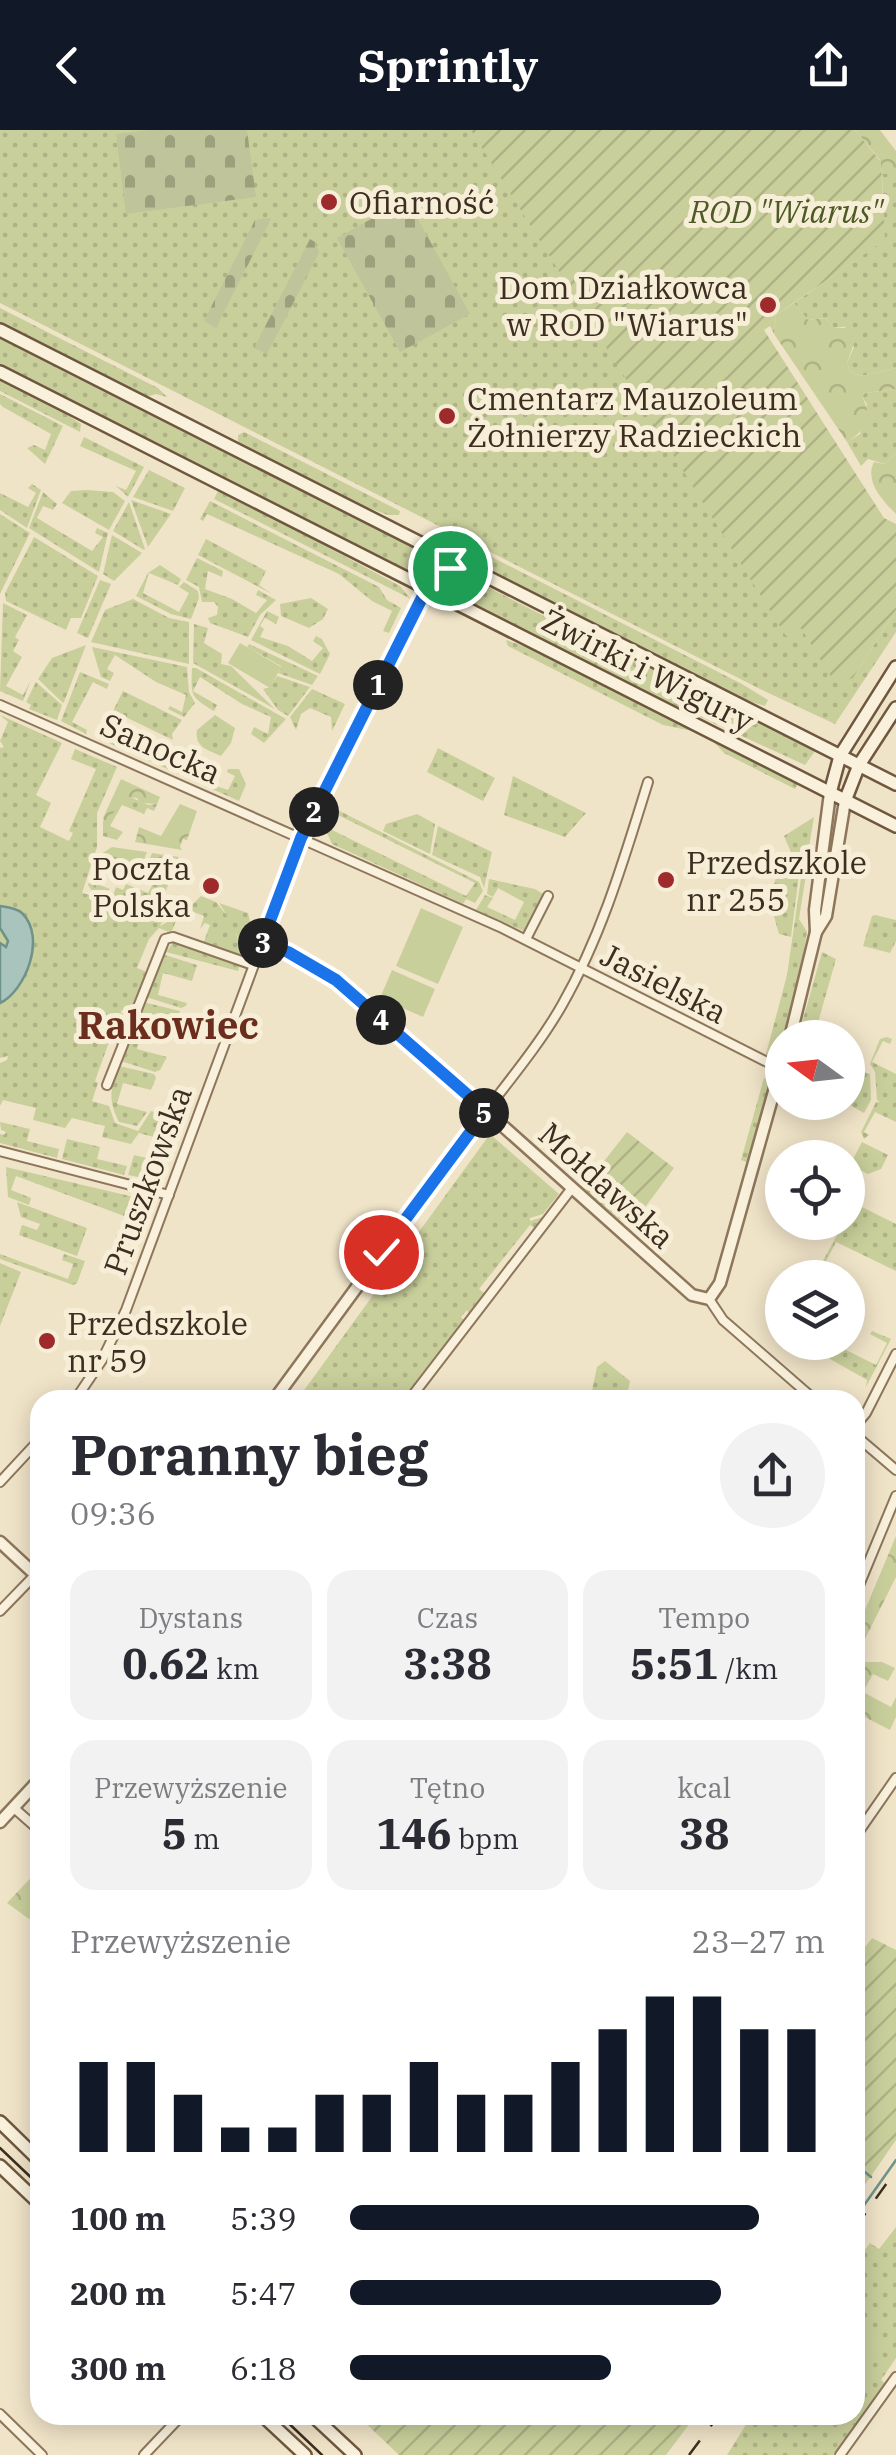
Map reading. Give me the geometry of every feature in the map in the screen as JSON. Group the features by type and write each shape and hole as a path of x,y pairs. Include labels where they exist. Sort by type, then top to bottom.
{"main road":[{"name":"Żwirki i Wigury","path":"0,330 896,784"},
{"name":"Żwirki i Wigury","path":"0,372 896,826"},
{"path":"830,793 840,756 896,667"},
{"path":"845,801 859,765 896,708"},
{"path":"0,2122 30,2151"},
{"path":"0,2166 30,2194"},
{"path":"272,2425 304,2455"},
{"path":"323,2425 356,2455"}],"street":[{"path":"431,548 435,572 466,566"},
{"name":"Pruszkowska","path":"82,1390 102,1360 126,1310 301,838 435,572"},
{"name":"Sanocka","path":"0,704 301,838"},
{"path":"281,1390 555,1016 605,915 648,782"},
{"path":"794,1020 816,932 815,910 830,793"},
{"path":"816,932 826,917 845,801"},
{"name":"Jasielska","path":"301,838 526,939 765,1058"},
{"path":"526,939 548,896"},
{"path":"107,1085 166,938 178,938 253,965"},
{"name":"Mołdawska","path":"262,942 336,980 692,1295 709,1299 728,1324 804,1390"},
{"path":"709,1299 720,1283 767,1120"},
{"path":"0,1151 169,1195"},
{"path":"416,1390 572,1188"},
{"path":"865,1414 896,1354"},
{"path":"865,1444 896,1470"},
{"path":"0,1482 30,1450"},
{"path":"865,1571 896,1496"},
{"path":"0,1542 30,1570"},
{"path":"0,1611 30,1584"},
{"path":"865,1823 896,1778"},
{"path":"0,1822 30,1791"},
{"path":"14,1808 30,1822"},
{"path":"865,2420 896,2377"},
{"path":"0,2414 42,2455"},
{"path":"144,2455 172,2425"},
{"path":"840,2455 862,2425"}],"green space":[{"name":"Cmentarz Mauzoleum Żołnierzy Radzieckich","path":"0,130 494,130 853,678 896,610 896,632 835,724 0,303"},
{"path":"247,130 256,197 126,214 116,134"},
{"name":"ROD \"Wiarus\"","path":"471,130 855,130 881,162 885,240 776,315 774,334 770,326 764,330 884,518 896,524 896,610 853,678 835,683 801,628 786,636"},
{"path":"855,130 880,130 896,151 896,174 882,174 880,160"},
{"path":"882,174 896,174 896,368 861,376 851,372 847,363 854,347 845,327 833,327 826,318 808,320 794,303 884,240"},
{"path":"407,199 470,314 400,352 337,238"},
{"path":"271,219 216,328 204,321 255,220"},
{"path":"310,239 319,253 267,354 254,348"},
{"path":"794,303 808,320 826,318 833,327 854,329 857,335 847,363 851,372 861,376 896,368 896,389 865,393 862,397 866,423 847,442 774,334 776,315"},
{"path":"0,308 158,388 167,397 146,397 0,323"},
{"path":"0,336 418,547 428,559 428,568 421,574 409,574 0,366"},
{"path":"0,378 81,424 80,432 0,391"},
{"path":"896,389 896,453 885,464 868,459 861,466 847,442 860,434 867,404 862,397 865,393"},
{"path":"0,394 63,426 45,464 27,448 34,445 45,450 51,434 3,407"},
{"path":"244,432 400,511 399,515 355,503 238,444 238,435"},
{"path":"84,437 144,467 128,497 116,486 126,490 136,471 80,446"},
{"path":"896,453 896,514 876,490 871,476 874,462 885,464"},
{"path":"149,470 185,488 173,511 133,497"},
{"path":"32,484 41,490 27,528 0,510 0,493 28,507 36,493 28,488"},
{"path":"219,489 400,586 411,599 214,499"},
{"path":"71,491 113,492 125,501 109,530 62,503"},
{"path":"43,492 57,504 53,510 43,506 37,518 92,551 103,537 95,533 97,528 108,533 99,572 29,528"},
{"path":"131,500 171,514 148,547"},
{"path":"210,501 379,587 387,600 401,608 389,633 383,631 392,611 372,601 339,574 207,514 203,521 200,519"},
{"path":"129,502 145,549 144,550 113,531"},
{"path":"0,514 30,533 0,594"},
{"path":"112,535 142,553 114,581 103,574"},
{"path":"34,537 98,576 81,618 71,618 66,630 6,601 5,593"},
{"path":"206,539 266,571 259,585 272,594 198,555"},
{"path":"486,554 742,684 768,700 765,706 740,698 479,566"},
{"path":"197,558 223,571 222,577 208,571 205,589 256,613 267,600 256,595 258,590 276,600 260,615 248,637 210,623 208,618 217,615 218,607 214,602 202,602 199,587 186,580"},
{"path":"160,565 181,579 178,585 149,573 143,593 179,612 189,593 179,587 184,582 198,591 191,619 171,614 136,596 148,573"},
{"path":"472,579 816,750 805,765 461,601"},
{"path":"100,580 111,584 88,638 77,633"},
{"path":"311,598 328,609 323,619 309,628 281,616 280,604"},
{"path":"133,599 169,618 189,622 189,664 91,642 105,610"},
{"path":"3,603 27,615 15,637 19,640 13,651 22,657 6,686 23,695 31,680 23,701 0,691"},
{"path":"267,611 279,617 276,624 265,618 260,637 288,646 312,661 323,648 313,641 316,636 322,639 330,654 320,674 251,640"},
{"path":"194,624 208,628 204,643 222,654 221,664 231,666 275,709 193,663"},
{"path":"506,640 541,652 798,783 795,789 724,753 714,742 692,731 663,725 508,646"},
{"path":"240,643 281,667 270,688 228,663"},
{"path":"249,644 318,676 312,685 278,673 281,666 247,647"},
{"path":"86,645 63,703 38,679 52,658"},
{"path":"92,647 187,667 189,692 195,703 184,717 168,709 170,706 182,712 186,695 156,682 115,655 107,669 114,673 110,681 101,677"},
{"path":"192,668 196,668 286,719 264,743 251,734 254,727 268,734 271,717 200,677 193,691"},
{"path":"80,672 109,684 107,689 93,682 72,722 87,730 86,734 61,721"},
{"path":"277,676 310,687 288,716 278,710 263,689 270,687"},
{"path":"36,682 62,705 57,720 29,709 31,705 26,702"},
{"path":"312,689 345,704 332,731 331,717 310,708 301,714 296,730 290,717"},
{"path":"123,691 182,720 172,734 173,740 113,711"},
{"path":"193,691 217,705 214,711 200,702"},
{"path":"110,714 104,735 127,741 216,786 228,790 235,776 228,769 239,769 246,784 239,801 100,739"},
{"path":"0,715 62,743 36,795 51,803 40,827 69,841 73,833 69,831 96,769 71,759 75,749 117,767 97,813 97,847 82,893 176,915 162,923 165,914 160,926 178,916 171,933 159,928 149,939 137,968 147,972 150,967 150,971 134,1014 121,1010 133,1017 120,1045 109,1042 92,1101 109,1106 115,1123 138,1131 151,1111 181,1119 158,1181 128,1175 134,1155 163,1162 168,1141 139,1133 131,1144 102,1137 105,1126 72,1118 65,1128 33,1120 36,1108 3,1100 0,1106 0,1063 8,1056 0,1058 0,748 4,747 0,741 8,722"},
{"path":"215,715 235,728 231,743 221,756 203,747 197,736 197,730"},
{"path":"438,748 495,778 483,801 427,772"},
{"path":"513,776 586,813 565,837 504,815"},
{"path":"121,779 160,797 157,804 140,803 137,798 128,797 104,823 103,818"},
{"path":"128,796 148,805 157,804 154,811 147,808 144,814 122,805 110,826 123,832 117,840 103,836 103,822"},
{"path":"180,804 197,811 187,840 183,839 182,850 135,842 139,827 161,836"},
{"path":"332,807 479,882 483,891 475,903 466,899 463,904 332,844 324,826 466,896 475,883 330,811"},
{"path":"417,814 435,824 430,854 383,831 386,824"},
{"path":"814,817 808,853 796,864 784,836"},
{"path":"438,826 492,852 484,888 480,877 432,855"},
{"path":"112,847 147,852 141,868 133,865 131,871 109,862 97,884 110,889 103,895 94,894 88,885 101,854"},
{"path":"152,853 179,857 161,903 154,902 164,875 146,868"},
{"path":"809,856 799,919 807,932 801,968 788,1020 775,1020 787,975 803,864"},
{"path":"779,869 799,875 791,937 779,934 769,899"},
{"path":"159,873 164,875 158,894 163,902 160,907 112,898 116,887 123,890 126,884 148,893"},
{"path":"489,879 535,889 545,895 526,932 476,910 485,895 493,898 487,907 515,920 524,902 498,888 493,897 487,894"},
{"path":"201,896 216,902 229,918 219,903 248,913 251,926 243,947 235,931 242,957 203,944 210,925 205,923 200,929 204,916 190,907"},
{"path":"421,908 463,927 438,984 396,966"},
{"path":"875,915 896,920 896,941 890,953 863,946"},
{"path":"174,941 240,964 238,971 166,952"},
{"path":"822,952 836,959 819,1020 803,1020"},
{"path":"162,954 197,965 192,981 163,973 158,995 187,1003 186,1006 181,1008 146,997"},
{"path":"392,970 435,989 423,1017 380,998"},
{"path":"143,1002 180,1011 172,1035 142,1030 137,1049 167,1057 155,1072 121,1061"},
{"path":"880,1039 892,1039 890,1044 883,1041 872,1062 896,1074 896,1122 875,1112 864,1132 869,1135 864,1139 861,1132 876,1102 880,1102 870,1064"},
{"path":"119,1066 154,1074 156,1078 151,1090 123,1083 117,1104 147,1112 137,1126 119,1122 113,1107 112,1088"},
{"path":"865,1072 870,1074 871,1100 865,1111"},
{"path":"764,1078 765,1102 749,1159 741,1160"},
{"path":"0,1122 30,1129 27,1141 59,1149 57,1158 0,1143 0,1134 6,1132 1,1130"},
{"path":"627,1132 674,1168 630,1228 582,1189"},
{"path":"490,1134 559,1194 543,1214 530,1218 546,1216 536,1229 530,1225 479,1289 485,1294 469,1314 467,1310 461,1317 464,1320 409,1390 304,1390"},
{"path":"67,1139 100,1147 97,1159 127,1166 124,1175 62,1159"},
{"path":"865,1144 888,1155 881,1169 868,1174"},
{"path":"6,1167 134,1197 134,1214 148,1221 140,1244 116,1237 119,1230 131,1234 135,1220 16,1176 11,1190 31,1198 29,1205 8,1197"},
{"path":"17,1202 87,1228 77,1256 19,1235 22,1225 37,1230 40,1224 21,1217"},
{"path":"865,1208 896,1224 896,1271 836,1242 824,1260 834,1240 865,1240"},
{"path":"0,1254 68,1279 73,1264 62,1260 64,1254 85,1261 73,1285 0,1259"},
{"path":"0,1263 21,1272 0,1326"},
{"path":"872,1331 891,1339 866,1387 867,1380 832,1360 865,1360 876,1365 887,1343 870,1334"},
{"path":"605,1361 630,1381 628,1390 592,1390 597,1367"},
{"path":"896,1536 896,1577 865,1639 865,1610"},
{"path":"865,1662 882,1662 895,1668 888,1681 873,1674 865,1688"},
{"path":"865,1693 891,1707 896,1697 896,1717 890,1730 865,1717"},
{"path":"30,1879 29,1919 7,1903"},
{"path":"872,1938 896,1950 896,2140 865,2185 865,1947"},
{"path":"896,2227 896,2358 881,2380 886,2384 865,2412 865,2250 870,2243 879,2249"},
{"path":"875,2332 879,2346 865,2382 865,2333"},
{"path":"368,2425 688,2425 666,2455 399,2455"},
{"path":"746,2425 855,2425 833,2455 727,2455"}],"water":[{"path":"0,906 22,913 33,936 33,949 25,976 0,1003 0,943 6,947 8,941 0,928"}],"waterway":[{"path":"865,2204 896,2160"},
{"path":"865,2172 871,2177"}],"tram line":[{"path":"0,2148 30,2176"},
{"path":"290,2425 322,2455"}],"railway":[{"path":"865,2214 896,2170"},
{"path":"689,2455 712,2425"}],"place":[{"name":"Ofiarność","path":"329,202"},
{"name":"Dom Działkowca w ROD \"Wiarus\"","path":"768,305"},
{"name":"Cmentarz Mauzoleum Żołnierzy Radzieckich","path":"447,416"},
{"name":"Przedszkole nr 255","path":"666,880"},
{"name":"Poczta Polska","path":"211,886"},
{"name":"Przedszkole nr 59","path":"47,1341"}],"district":[{"name":"Rakowiec","path":"168,1024"}],"route":[{"path":"381,1252 486,1111 336,980 262,942 301,838 333,773 435,572 450,568"}]}
